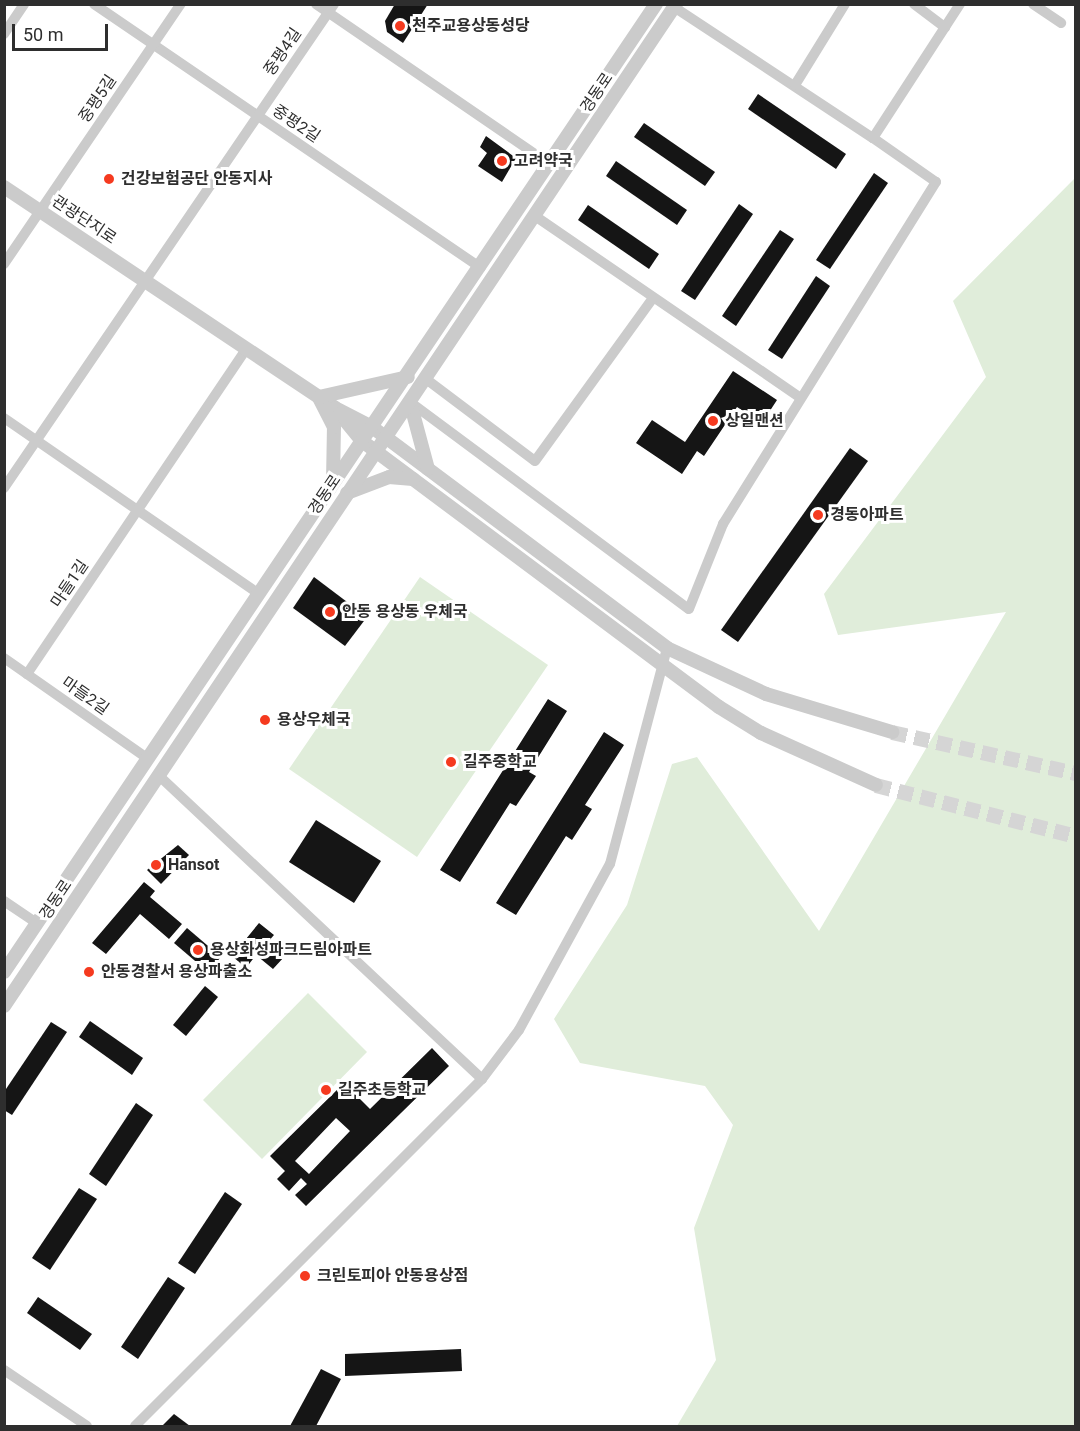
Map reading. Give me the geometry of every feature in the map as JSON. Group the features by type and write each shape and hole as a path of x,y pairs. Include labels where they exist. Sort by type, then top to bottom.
{"street":[{"path":"4,34 24,4"},
{"name":"중평2길","path":"94,4 481,268"},
{"name":"중평5길","path":"4,264 181,4"},
{"path":"316,4 331,9 551,165"},
{"name":"경동로","path":"4,972 258,592 408,377 551,165 656,4"},
{"path":"795,85 845,4"},
{"path":"914,4 945,27"},
{"path":"873,138 960,4"},
{"path":"1034,4 1061,23"},
{"path":"410,402 689,609 723,524 799,397 936,182 675,6"},
{"name":"경동로","path":"4,1006 675,6"},
{"name":"중평4길","path":"145,281 331,9"},
{"name":"관광단지로","path":"4,187 335,408"},
{"path":"535,216 799,397"},
{"path":"4,488 145,281"},
{"path":"426,379 535,461 654,298"},
{"name":"마들1길","path":"27,674 246,349"},
{"path":"333,484 334,427 319,397 408,377"},
{"path":"410,402 429,469"},
{"path":"335,408 386,437 667,648 766,694 892,732"},
{"path":"335,408 362,441 421,482 665,666 761,733 876,785"},
{"path":"4,418 258,592"},
{"path":"347,493 389,477 421,482"},
{"path":"135,1426 482,1078 519,1030 610,864 665,666 667,648"},
{"name":"마들2길","path":"4,658 148,759"},
{"path":"158,775 482,1078"},
{"path":"4,901 38,923"},
{"path":"4,1370 87,1426"}],"green space":[{"path":"1075,178 1075,1426 677,1426 716,1360 694,1228 733,1125 705,1086 580,1063 554,1019 627,905 672,764 697,757 819,931 1006,612 838,635 824,594 986,377 953,301"},
{"path":"420,577 548,665 417,857 289,769"},
{"path":"308,993 367,1052 262,1159 203,1100"}],"building":[{"name":"천주교용상동성당","path":"395,4 428,4 403,43 387,32 385,21"},
{"path":"758,94 846,154 836,169 748,109"},
{"path":"644,123 715,172 705,186 634,137"},
{"path":"486,136 516,158 502,182 478,166 487,153 480,147"},
{"path":"616,161 687,210 677,225 606,176"},
{"path":"874,173 888,183 830,269 816,260"},
{"path":"739,204 753,214 695,300 681,291"},
{"path":"588,205 659,254 649,269 578,220"},
{"path":"780,230 794,239 736,326 722,316"},
{"path":"816,276 830,286 782,359 768,350"},
{"name":"상일맨션","path":"733,371 777,400 762,423 737,407 704,456 697,451 682,474 636,443 652,420 685,442"},
{"name":"경동아파트","path":"850,448 868,461 738,642 721,630"},
{"name":"안동 용상동 우체국","path":"314,577 367,617 345,646 293,608"},
{"path":"548,699 567,711 529,772 536,776 516,806 510,803 460,882 440,870"},
{"path":"604,732 624,745 585,805 592,809 572,840 566,836 516,915 496,903"},
{"path":"316,820 381,861 354,903 289,862"},
{"path":"178,845 189,855 161,884 147,870"},
{"path":"144,882 155,891 150,897 182,924 169,939 140,914 106,954 92,943"},
{"path":"259,923 274,935 267,943 284,957 273,969 256,955 246,968 232,956"},
{"name":"용상화성파크드림아파트","path":"187,928 221,957 208,972 174,943"},
{"path":"205,986 218,997 186,1036 173,1025"},
{"path":"90,1021 143,1058 132,1075 79,1037"},
{"path":"51,1022 67,1032 12,1115 4,1110 4,1092"},
{"path":"432,1048 449,1066 306,1206 295,1195 307,1184 301,1178 289,1191 277,1179 285,1171 270,1156 344,1083 370,1109","holes":["336,1118 350,1131 309,1174 295,1161"]},
{"path":"136,1103 153,1115 106,1186 89,1174"},
{"path":"79,1188 97,1199 50,1270 32,1258"},
{"path":"225,1192 242,1204 195,1274 178,1263"},
{"path":"168,1277 185,1288 138,1359 121,1347"},
{"path":"38,1297 92,1334 80,1350 27,1313"},
{"path":"461,1349 462,1371 345,1376 345,1354"},
{"path":"321,1369 341,1379 316,1426 290,1426"},
{"path":"174,1414 190,1426 162,1426"}],"tunnel":[{"path":"892,732 1076,773"},
{"path":"876,785 1076,836"}],"place":[{"name":"천주교용상동성당","path":"400,26"},
{"name":"고려약국","path":"502,161"},
{"name":"건강보험공단 안동지사","path":"109,179"},
{"name":"상일맨션","path":"713,421"},
{"name":"경동아파트","path":"818,515"},
{"name":"안동 용상동 우체국","path":"330,612"},
{"name":"용상우체국","path":"265,720"},
{"name":"길주중학교","path":"451,762"},
{"name":"Hansot","path":"156,865"},
{"name":"용상화성파크드림아파트","path":"198,950"},
{"name":"안동경찰서 용상파출소","path":"89,972"},
{"name":"길주초등학교","path":"326,1090"},
{"name":"크린토피아 안동용상점","path":"305,1276"}]}
